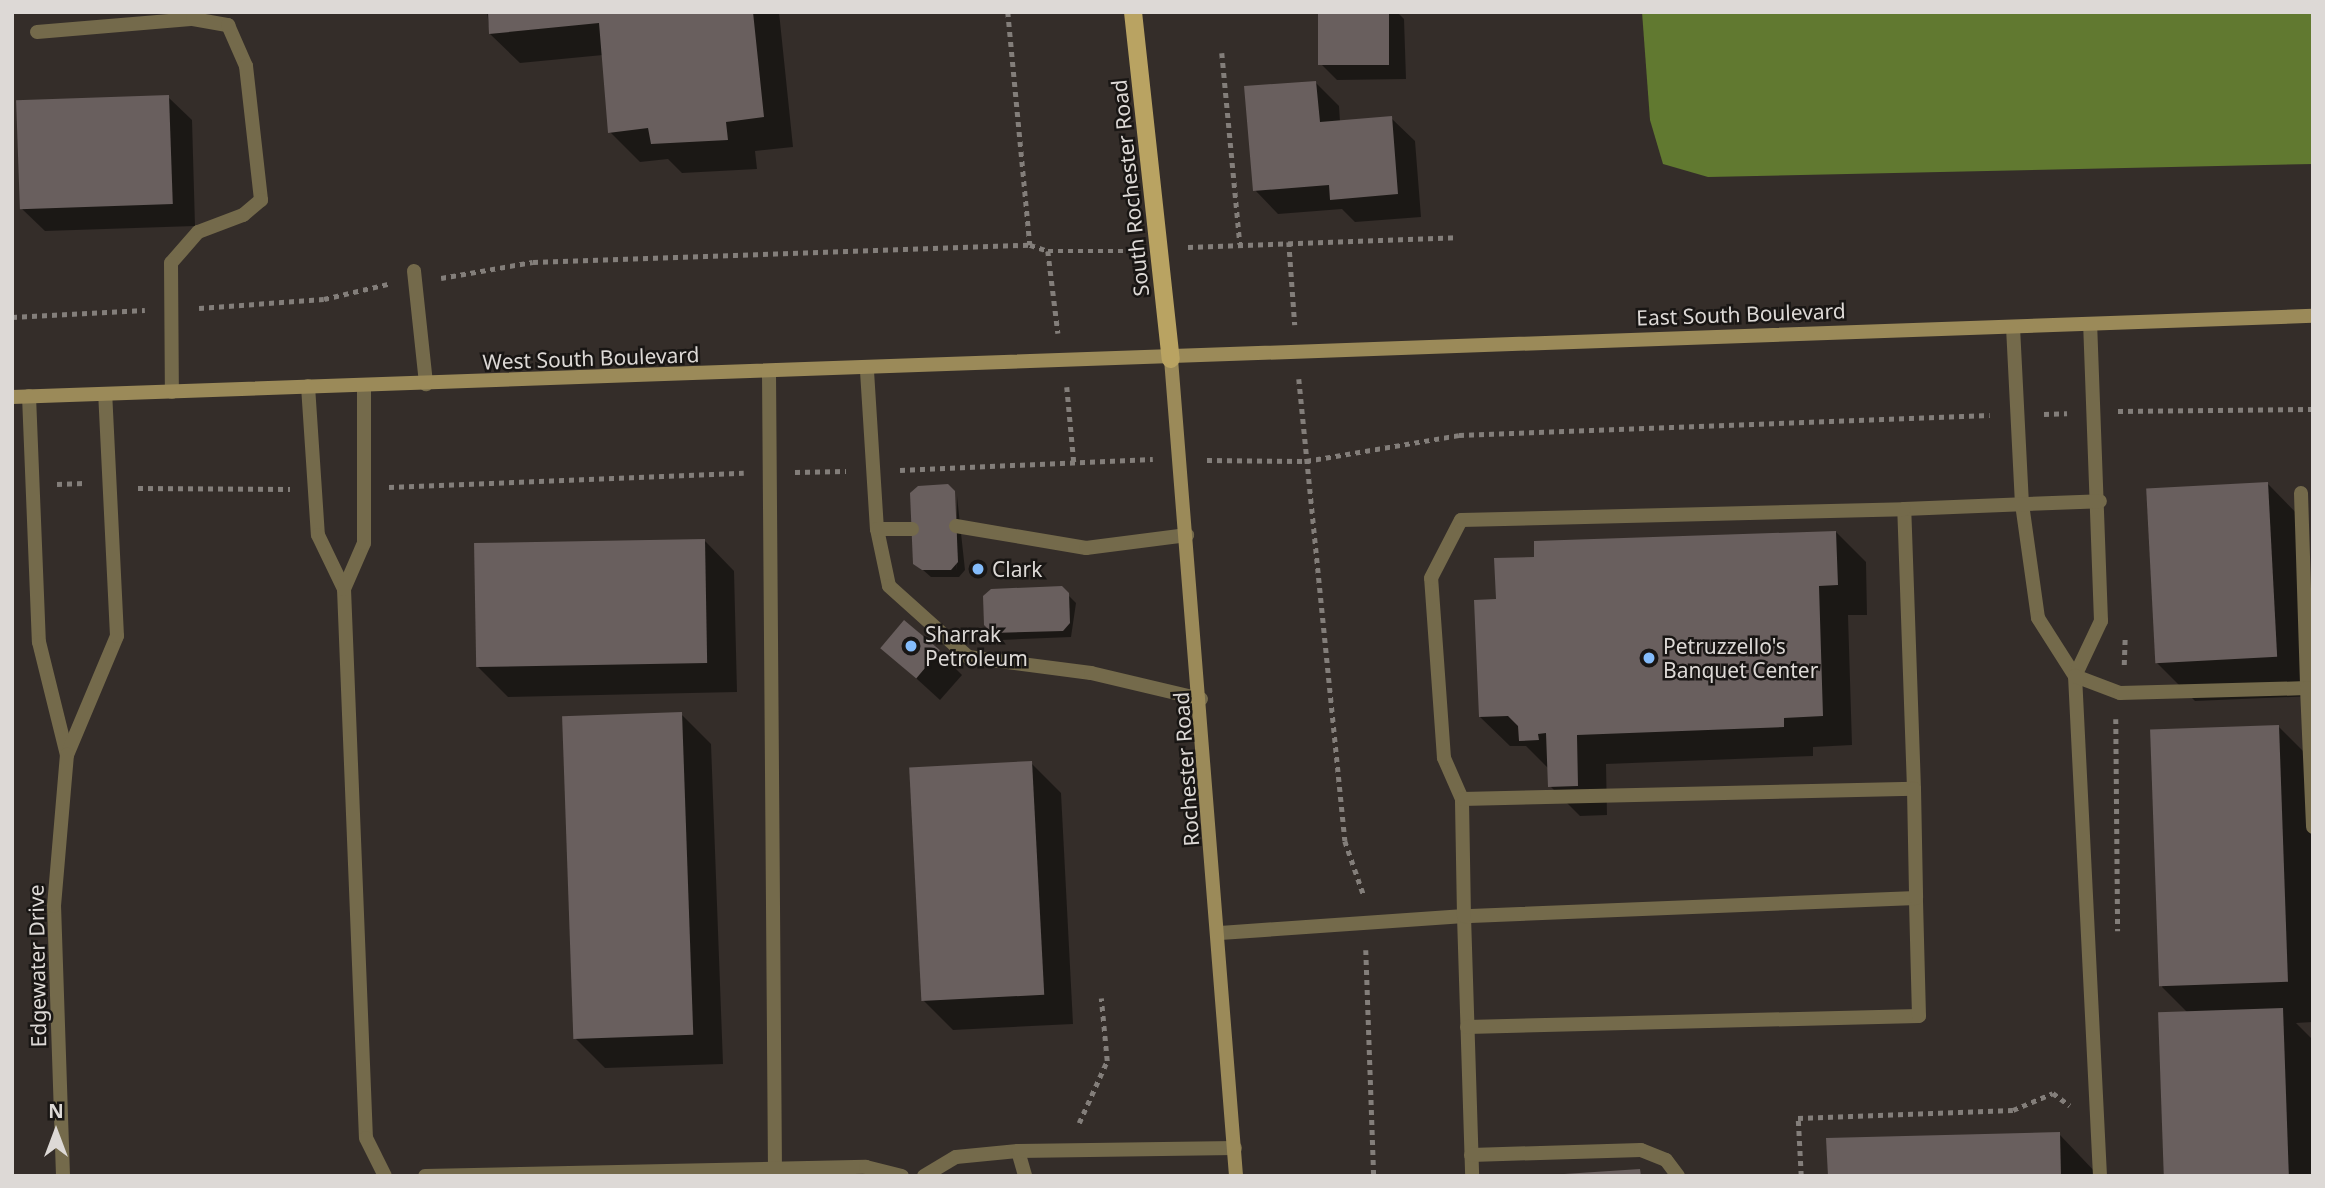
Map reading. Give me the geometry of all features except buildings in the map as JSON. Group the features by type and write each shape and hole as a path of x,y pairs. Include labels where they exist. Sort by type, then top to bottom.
{"main road":[{"name":"South Rochester Road","path":"1133,12 1171,359"}],"street":[{"path":"37,32 193,19 228,25 246,66 261,200 243,215 198,232 170,263 172,392"},
{"path":"414,271 426,384"},
{"name":"East South Boulevard","path":"1171,359 2313,316"},
{"path":"2090,324 2100,501 2101,621 2075,676 2099,1176"},
{"path":"2013,327 2022,504 2038,618 2075,676 2120,692 2307,688"},
{"name":"West South Boulevard","path":"12,397 1171,359"},
{"name":"Rochester Road","path":"1171,359 1220,933 1236,1176"},
{"path":"867,371 877,529 890,586 968,657 1091,673 1201,699"},
{"path":"769,373 775,1169"},
{"path":"344,589 364,543 368,489 364,385"},
{"path":"308,386 318,535 344,589 366,1138 385,1176"},
{"name":"Edgewater Drive","path":"63,1176 54,906 67,755 117,636 106,394"},
{"name":"Edgewater Drive","path":"29,396 39,642 67,755"},
{"path":"2301,493 2313,827"},
{"path":"1472,1176 1462,799 1444,758 1431,578 1461,520 1904,509 2100,501"},
{"path":"1467,1027 1919,1016 1904,509"},
{"path":"957,526 1086,548 1187,535"},
{"path":"877,529 912,529"},
{"path":"1462,799 1914,789"},
{"path":"1220,933 1464,916 1916,898"},
{"path":"924,1176 957,1157 1018,1151 1235,1148"},
{"path":"1471,1155 1641,1150 1666,1160 1678,1176"},
{"path":"1018,1151 1025,1176"},
{"path":"425,1176 866,1167 902,1176"}],"path":[{"path":"1008,12 1030,245"},
{"path":"1222,53 1240,244"},
{"path":"1217,245 1457,237"},
{"path":"1289,242 1293,299"},
{"path":"438,279 533,262 1030,245 1048,251 1090,253"},
{"path":"1048,251 1052,298"},
{"path":"199,308 324,299 386,285"},
{"path":"12,317 133,311"},
{"path":"2116,425 2112,411 2313,409"},
{"path":"2037,414 2075,413"},
{"path":"1261,461 1306,461 1459,435 2001,415"},
{"path":"1302,422 1345,841 1365,901"},
{"path":"1074,463 1075,430"},
{"path":"368,489 457,480 872,471 1074,463 1106,457"},
{"path":"54,484 90,483"},
{"path":"135,488 315,489"},
{"path":"2119,946 2113,798 2124,625"},
{"path":"1366,945 1374,1176"},
{"path":"1077,1131 1107,1061 1101,998"},
{"path":"1801,1176 1798,1118 2013,1110 2053,1093 2078,1112"}],"shaded area":[{"path":"1642,12 2313,12 2313,164 1708,177 1663,164 1650,120"}],"place":[{"name":"Clark","path":"978,569"},
{"name":"Sharrak Petroleum","path":"911,646"},
{"name":"Petruzzello's Banquet Center","path":"1649,658"}]}
